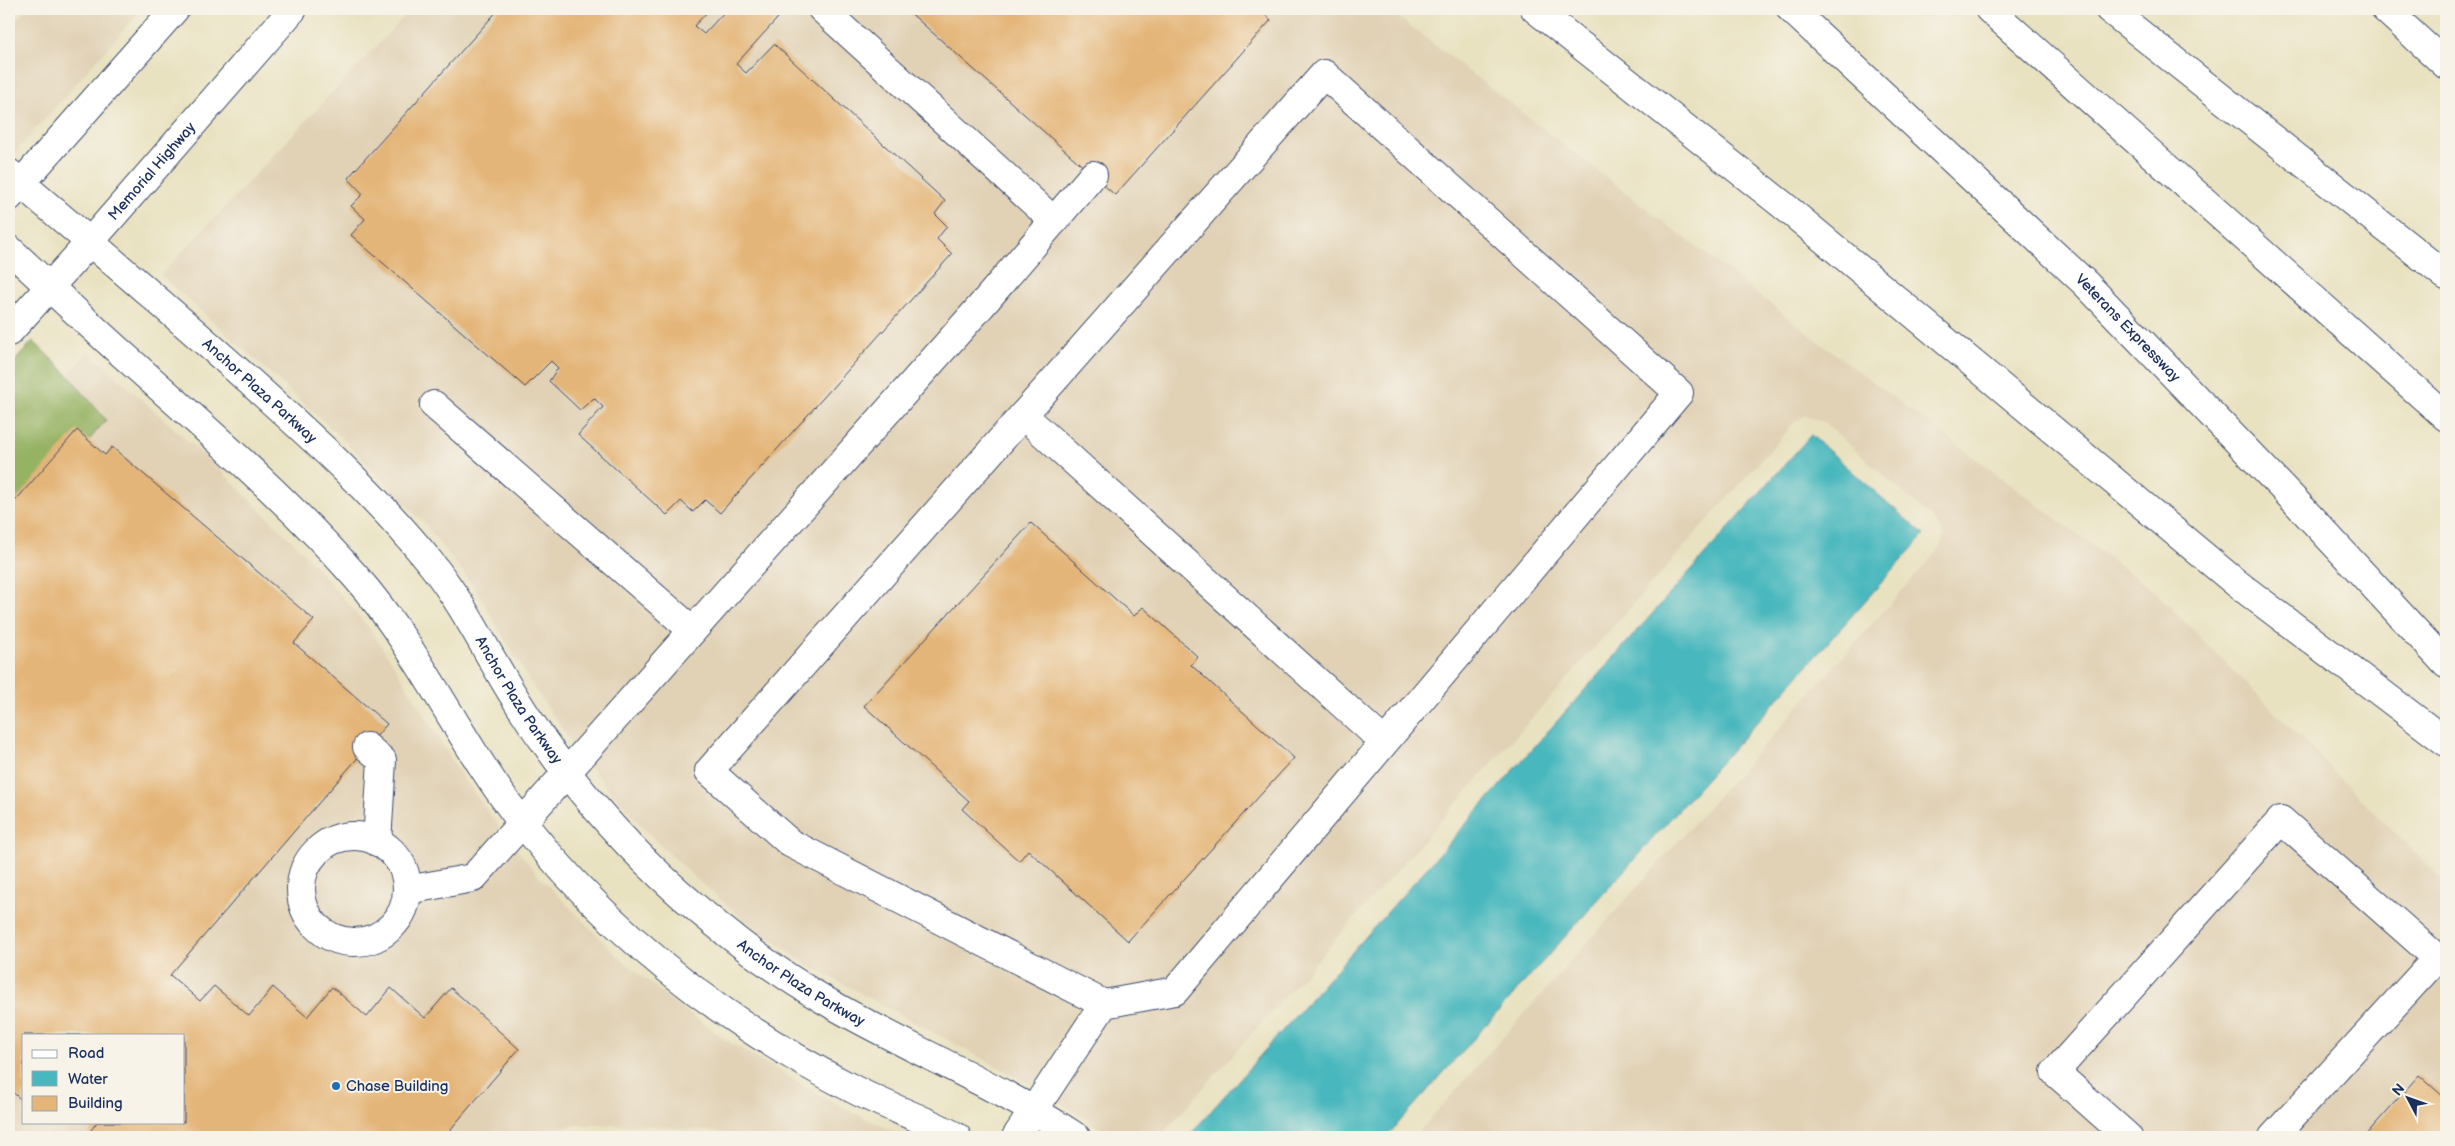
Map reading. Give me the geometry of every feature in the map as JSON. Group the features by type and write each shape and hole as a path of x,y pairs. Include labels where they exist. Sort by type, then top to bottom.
{"main road":[{"path":"13,185 175,9"},
{"name":"Memorial Highway","path":"9,332 293,9"},
{"path":"822,9 1054,221"},
{"path":"1535,9 1784,206 2235,582 2446,742"},
{"name":"Veterans Expressway","path":"1791,9 2086,284 2289,495 2446,664"},
{"path":"1989,9 2446,417"},
{"path":"2109,9 2446,276"},
{"path":"2385,9 2446,65"},
{"path":"1324,74 1679,392 1175,991 1104,1004 790,843 709,771 1022,415 1324,74"},
{"path":"407,890 473,878 1054,221 1093,174"},
{"name":"Anchor Plaza Parkway","path":"13,185 90,242 268,398 326,451 408,537 455,597 511,691 566,771 607,820 651,867 694,905 766,963 828,1002 1033,1110 1076,1137"},
{"path":"9,248 280,498 356,578 388,616 476,759 522,822 596,906 636,944 684,983 740,1024 854,1090 957,1137"},
{"path":"434,405 692,630"},
{"path":"1022,415 1384,742"},
{"path":"367,747 382,760 377,842"},
{"path":"2128,1137 2055,1072 2281,820 2442,959 2273,1137"},
{"path":"354,836 369,838 377,842 395,855 403,868 407,890 403,911 387,931 376,938 358,942 340,940 322,932 309,917 302,901 302,884 305,869 313,856 324,845 338,838 354,836"},
{"path":"1016,1137 1104,1004"}],"shaded area":[{"path":"27,9 142,9 9,159 9,26"},
{"path":"411,9 1388,9 1826,347 2155,592 2446,884 2446,1137 1414,1137 1940,548 1944,537 1936,521 1823,422 1805,416 1795,422 1160,1137 1114,1137 1044,1092 808,965 749,924 694,877 642,827 583,759 530,682 473,585 424,523 340,436 161,275"},
{"path":"89,352 220,470 304,553 369,628 394,665 457,769 504,834 539,876 622,960 672,1001 729,1042 845,1109 906,1137 746,1137 719,1132 647,1125 576,1125 504,1137 9,1137 9,535 106,421 68,375"}],"green space":[{"path":"33,341 68,375 106,420 9,535 9,368"}],"water":[{"path":"1811,435 1924,535 1386,1137 1188,1137"}],"building":[{"path":"499,9 710,9 694,26 704,34 727,9 786,9 736,64 746,73 774,44 945,201 935,214 947,226 937,239 952,254 720,513 705,500 693,512 681,501 667,515 578,435 603,407 594,398 580,410 549,381 558,368 551,361 525,387 351,235 365,219 351,206 363,194 348,178"},
{"path":"906,9 1259,9 1271,20 1115,195"},
{"path":"77,430 105,455 112,447 314,620 294,643 387,724 170,975 200,1001 214,986 249,1016 273,987 307,1017 332,987 367,1017 391,988 425,1018 451,988 519,1049 444,1137 91,1137 89,1133 96,1124 185,1124 185,1034 22,1034 22,1100 9,1089 9,508"},
{"path":"1031,523 1134,616 1143,607 1198,657 1191,665 1294,758 1128,941 1028,850 1019,861 962,809 969,801 864,706"},
{"path":"2419,1075 2446,1099 2446,1137 2364,1137"}],"place":[{"name":"Chase Building","path":"336,1086"}]}
